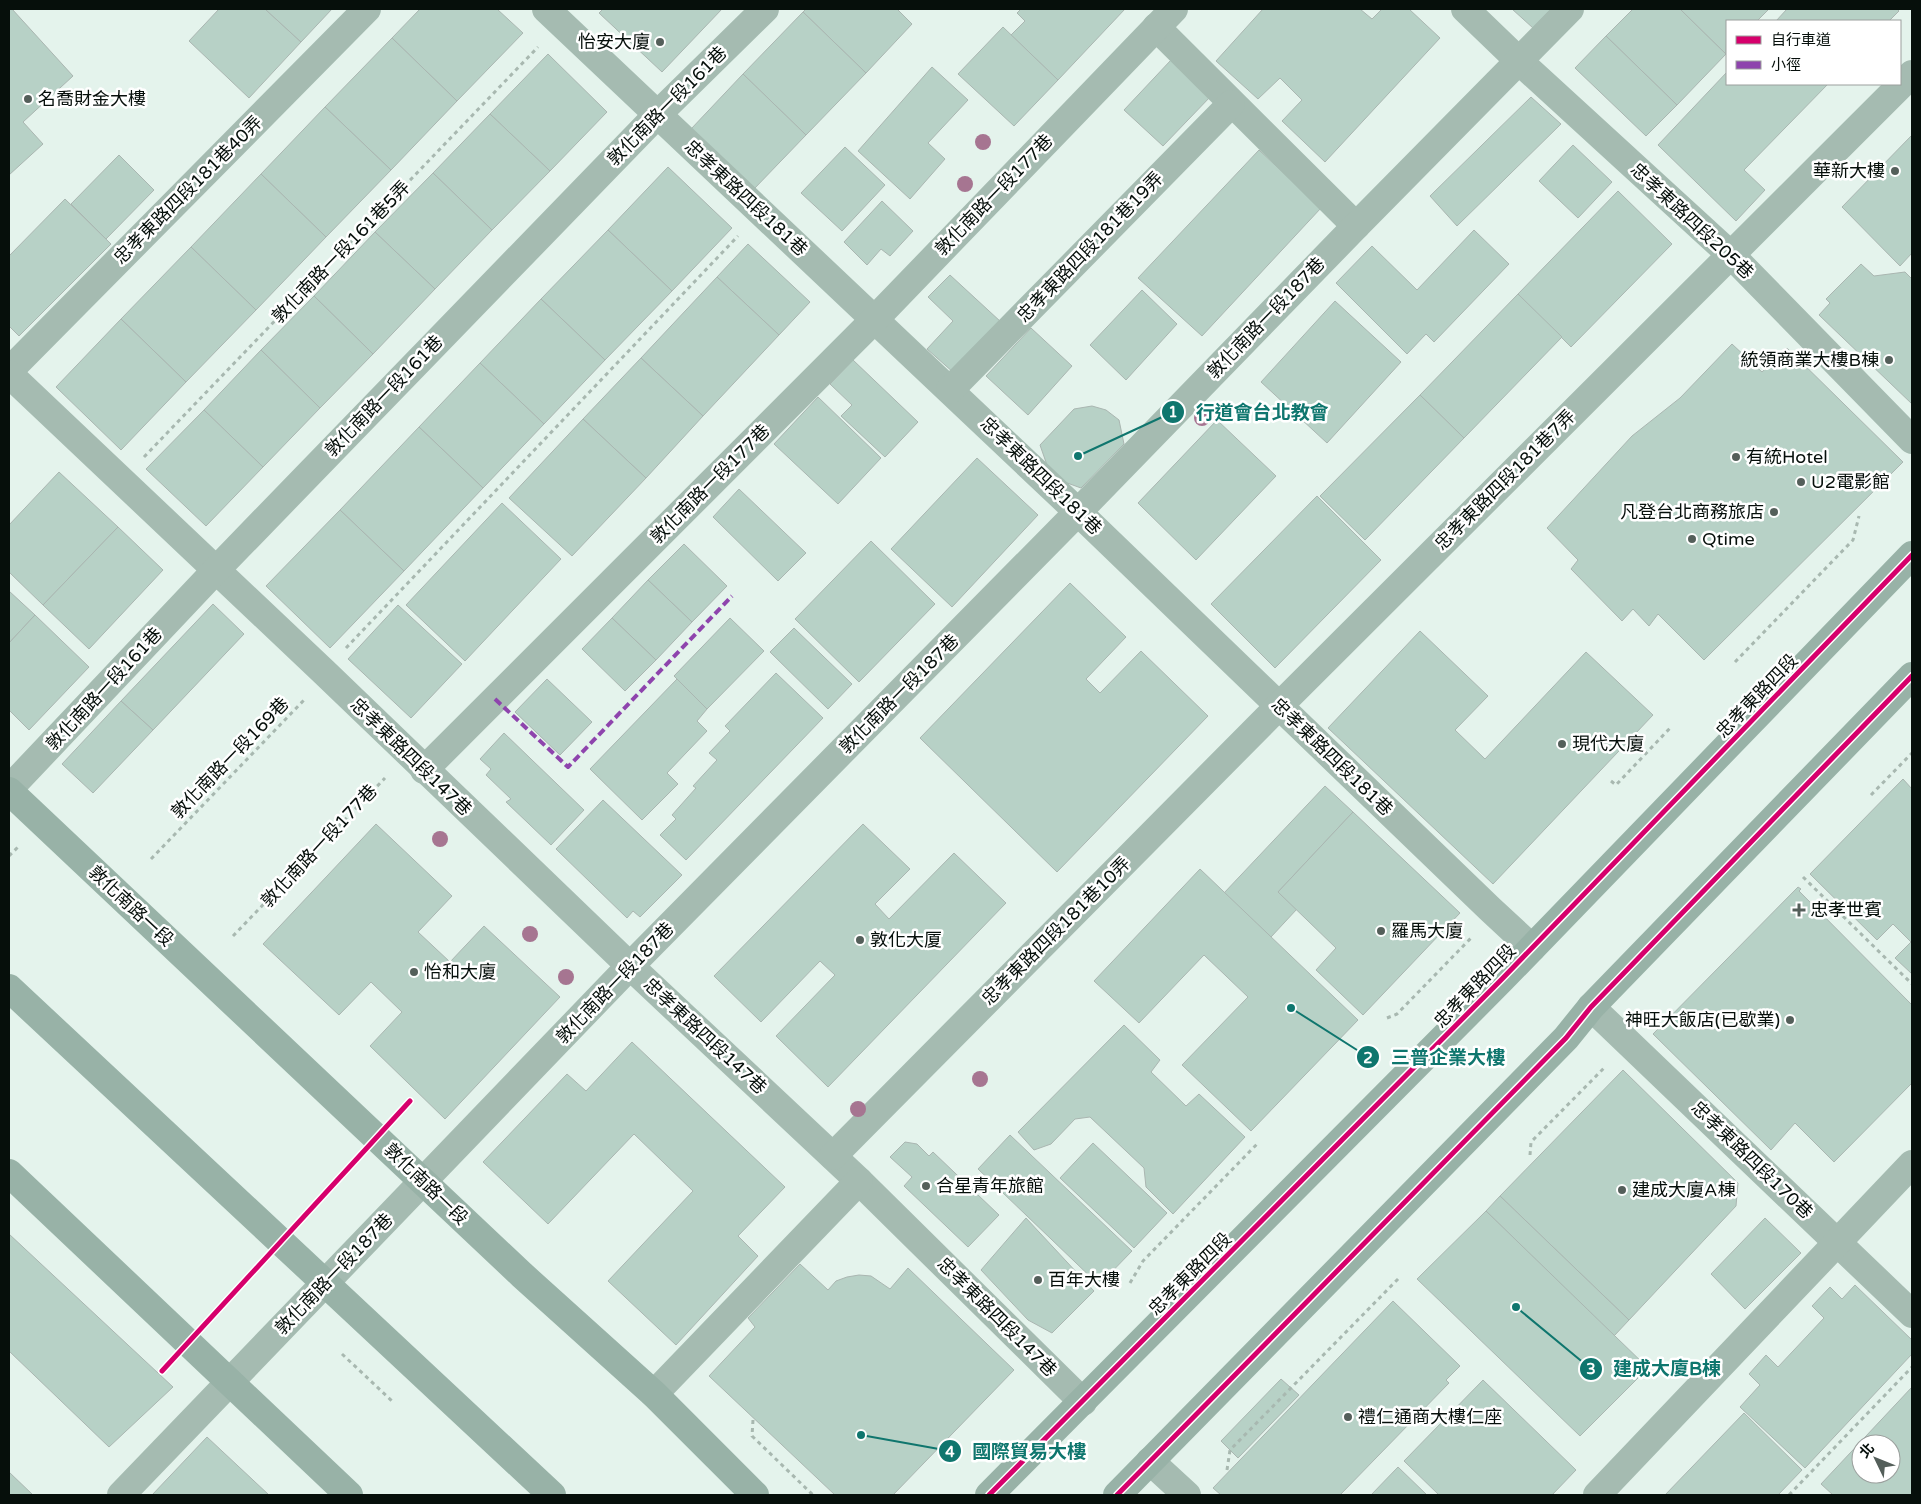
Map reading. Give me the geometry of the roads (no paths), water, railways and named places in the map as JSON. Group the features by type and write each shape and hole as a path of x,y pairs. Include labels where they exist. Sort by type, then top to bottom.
{"main road":[{"name":"忠孝東路四段","path":"989,1495 1532,948 1912,555"},
{"path":"1117,1495 1566,1038 1591,1007 1912,676"},
{"name":"敦化南路一段","path":"9,790 522,1275 654,1394 755,1495"},
{"path":"9,988 552,1495"},
{"path":"9,1173 350,1495"}],"street":[{"name":"忠孝東路四段181巷40弄","path":"9,372 367,9"},
{"name":"敦化南路一段161巷","path":"9,790 216,570 658,114 765,9"},
{"name":"忠孝東路四段205巷","path":"1464,9 1519,62 1730,255 1912,440"},
{"name":"敦化南路一段187巷","path":"121,1495 630,966 1570,9"},
{"name":"忠孝東路四段181巷","path":"553,16 950,390 1532,948"},
{"path":"1165,18 1231,104 1356,226"},
{"name":"敦化南路一段177巷","path":"424,770 875,319 1165,18"},
{"name":"忠孝東路四段181巷7弄","path":"1901,85 1912,74"},
{"name":"忠孝東路四段181巷7弄","path":"1279,706 1901,85"},
{"name":"忠孝東路四段181巷19弄","path":"950,390 1231,104"},
{"path":"9,372 216,570"},
{"name":"忠孝東路四段147巷","path":"216,570 630,966 859,1180 1083,1402"},
{"name":"忠孝東路四段181巷10弄","path":"833,1156 1279,706"},
{"name":"忠孝東路四段170巷","path":"1591,1007 1838,1241 1912,1314"},
{"path":"1596,1495 1912,1164"},
{"path":"654,1394 859,1180"},
{"path":"1150,1461 1187,1495"}],"place":[{"name":"怡安大廈","path":"660,42"},
{"name":"名喬財金大樓","path":"28,99"},
{"name":"華新大樓","path":"1895,171"},
{"name":"統領商業大樓B棟","path":"1889,360"},
{"name":"行道會台北教會","path":"1078,456"},
{"name":"有統Hotel","path":"1736,457"},
{"name":"U2電影館","path":"1801,482"},
{"name":"凡登台北商務旅店","path":"1774,512"},
{"name":"Qtime","path":"1692,539"},
{"name":"現代大廈","path":"1562,744"},
{"name":"忠孝世賓","path":"1799,910"},
{"name":"羅馬大廈","path":"1381,931"},
{"name":"敦化大厦","path":"860,940"},
{"name":"怡和大廈","path":"414,972"},
{"name":"三普企業大樓","path":"1291,1008"},
{"name":"神旺大飯店(已歇業)","path":"1790,1020"},
{"name":"合星青年旅館","path":"926,1186"},
{"name":"建成大廈A棟","path":"1622,1190"},
{"name":"百年大樓","path":"1038,1280"},
{"name":"建成大廈B棟","path":"1516,1307"},
{"name":"禮仁通商大樓仁座","path":"1348,1417"},
{"name":"國際貿易大樓","path":"861,1435"}]}
